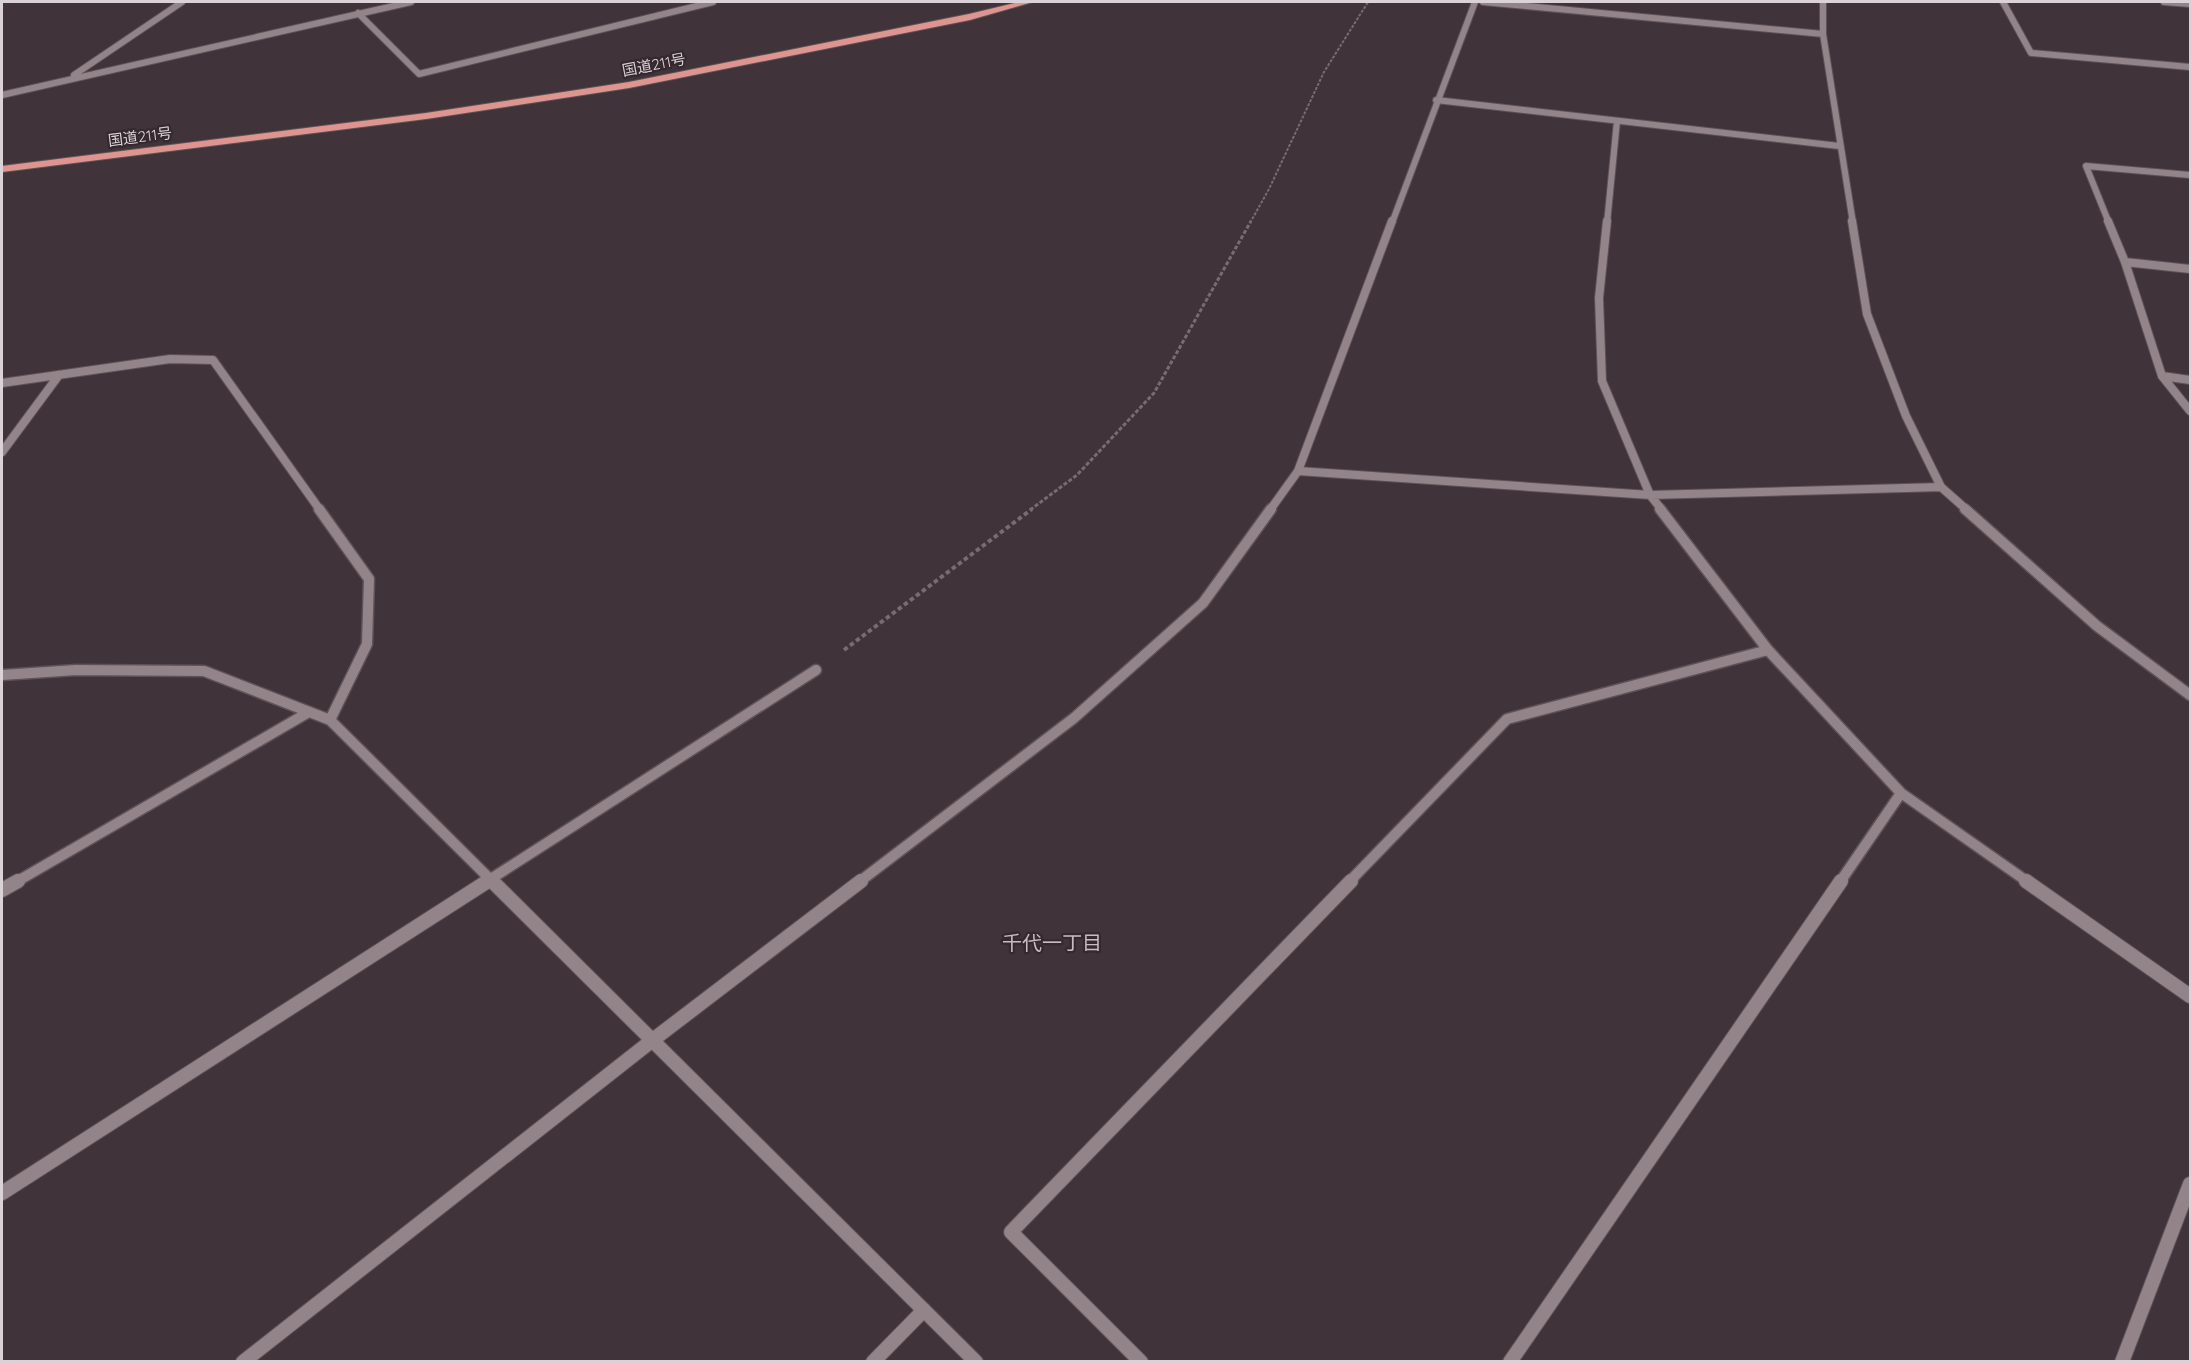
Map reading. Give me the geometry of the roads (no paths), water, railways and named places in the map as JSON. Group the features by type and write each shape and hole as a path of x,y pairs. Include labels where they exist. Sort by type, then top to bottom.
{"highway":[{"name":"国道211号","path":"2,169 282,134 629,85 970,17 1028,2"},
{"name":"国道211号","path":"2,160 282,134"}],"street":[{"path":"69,79 182,2"},
{"path":"2,95 411,2"},
{"path":"358,14 419,74 713,2"},
{"path":"243,1362 654,1039 1074,718 1203,603 1298,471 1436,100 1475,2"},
{"path":"1484,2 1823,34"},
{"path":"1603,2 1603,13"},
{"path":"1823,2 1823,34 1866,314 1906,416 1941,487 2097,626 2190,695"},
{"path":"2003,2 2031,53 2190,67"},
{"path":"2164,2 2190,4"},
{"path":"1436,100 1839,146"},
{"path":"1617,121 1599,298 1602,381 1650,495 1768,650 1901,793 2190,996"},
{"path":"2190,175 2086,166 2125,262 2162,376 2190,411"},
{"path":"2125,262 2190,269"},
{"path":"2,383 170,359 213,360 369,579 367,644 330,720"},
{"path":"2,452 59,375"},
{"path":"2162,376 2190,380"},
{"path":"1298,471 1650,495 1941,487"},
{"path":"1141,1362 1011,1232 1507,719 1768,650"},
{"path":"2,675 76,670 204,672 330,720 654,1039 976,1362"},
{"path":"2,1193 816,670"},
{"path":"2,890 309,712"},
{"path":"1510,1362 1901,793"},
{"path":"2122,1362 2190,1184"},
{"path":"873,1362 924,1310"}],"district":[{"name":"千代一丁目","path":"1052,943"}]}
